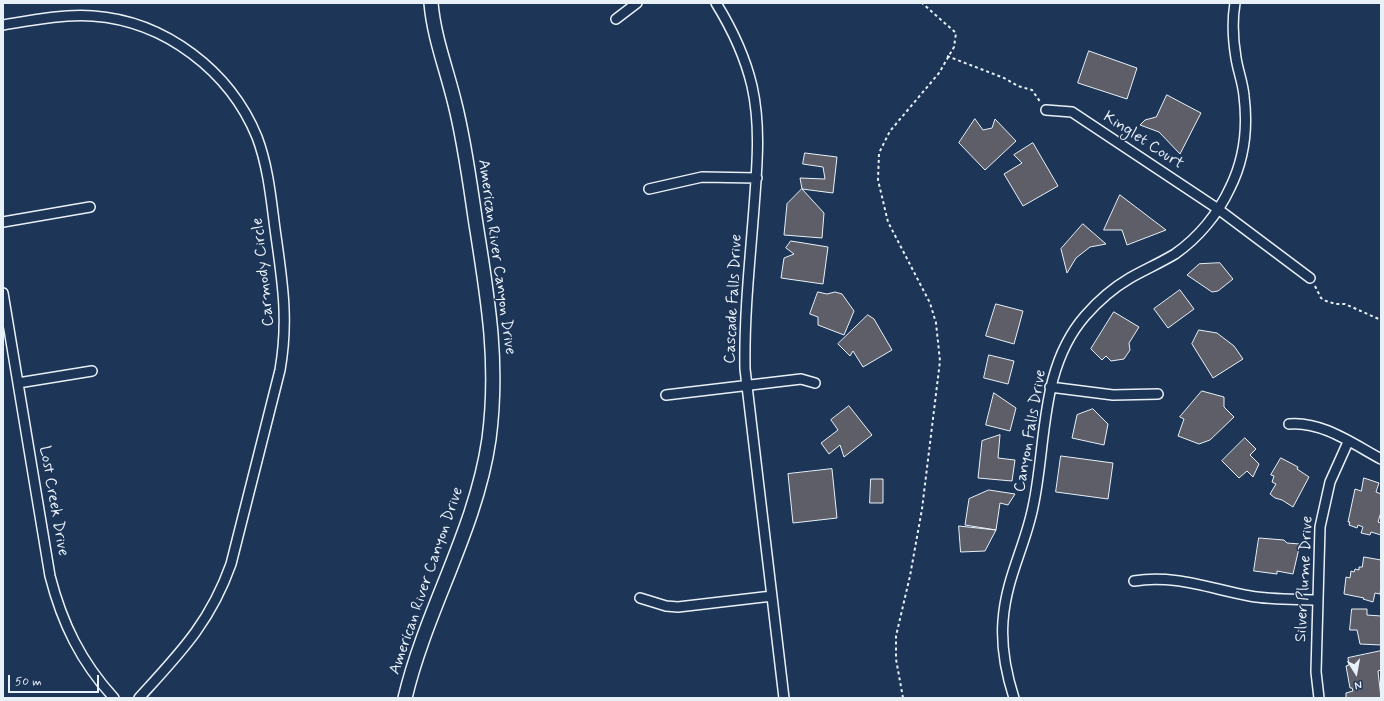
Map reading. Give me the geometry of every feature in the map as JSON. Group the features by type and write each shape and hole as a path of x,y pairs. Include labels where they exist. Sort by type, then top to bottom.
{"street":[{"name":"American River Canyon Drive","path":"405,698 416,658 465,530 477,494 489,440 494,379 490,317 462,137 455,103 438,45 430,3"},
{"path":"616,19 637,3"},
{"name":"Cascade Falls Drive","path":"716,3 739,46 752,87 758,139 744,337 746,386 784,698"},
{"name":"Canyon Falls Drive","path":"1014,698 1005,664 1002,644 1004,603 1008,583 1029,526 1034,506 1050,388 1065,346 1084,317 1116,287 1160,263 1190,242 1218,209 1236,172 1244,138 1244,95 1236,58 1233,32 1235,3"},
{"name":"Carmody Circle","path":"3,25 53,16 94,16 134,24 171,40 204,63 232,93 257,137 268,176 286,312 284,347 280,370 231,564 224,586 201,626 187,645 139,698"},
{"name":"Kinglet Court","path":"1046,110 1072,112 1218,209 1310,278"},
{"path":"649,189 702,177 756,178"},
{"path":"3,222 90,207"},
{"name":"Lost Creek Drive","path":"3,293 50,576 57,602 66,626 78,650 92,672 114,698"},
{"path":"18,383 92,371"},
{"path":"666,395 801,379 815,383"},
{"path":"1050,388 1113,395 1158,394"},
{"path":"1289,424 1299,423 1314,426 1381,459"},
{"name":"Silver Plume Drive","path":"1319,698 1316,672 1319,539 1324,504 1330,482 1348,442"},
{"path":"1134,581 1160,578 1177,580 1249,596 1273,599 1318,600"},
{"path":"640,598 666,606 678,606 772,596"}],"path":[{"path":"903,698 896,659 896,636 910,576 922,509 940,361 936,323 930,303 888,222 878,180 879,154 890,131 939,73 947,56 954,47 956,33 922,3"},
{"path":"947,56 996,75 1018,86 1032,90 1046,110"},
{"path":"1310,278 1321,298 1326,301 1336,304 1345,304 1381,320"}],"building":[{"path":"1089,51 1137,68 1127,99 1078,83"},
{"path":"1167,95 1201,113 1180,154 1159,132 1140,125 1145,120 1156,117"},
{"path":"975,119 983,130 992,128 995,119 1016,141 985,170 959,143"},
{"path":"1033,143 1058,186 1023,206 1004,174 1022,163 1014,155"},
{"path":"805,153 837,157 833,193 802,189 800,178 825,179 823,167 803,164"},
{"path":"802,189 824,213 822,238 784,235 787,204"},
{"path":"1120,195 1166,230 1127,245 1122,230 1104,230"},
{"path":"1083,224 1106,244 1090,247 1076,258 1067,273 1061,249"},
{"path":"791,241 828,247 823,284 781,278 784,258 794,254 786,248"},
{"path":"1220,263 1233,279 1218,291 1212,292 1187,275 1199,264"},
{"path":"1180,290 1194,309 1168,328 1154,309"},
{"path":"818,292 827,294 835,292 842,294 854,311 844,335 818,325 818,317 810,314"},
{"path":"996,304 1023,311 1014,344 986,336"},
{"path":"1114,312 1139,327 1129,343 1130,350 1124,359 1111,361 1106,356 1102,360 1091,349"},
{"path":"868,315 874,319 892,350 863,367 853,351 850,356 838,344"},
{"path":"1199,330 1217,333 1234,346 1243,359 1213,378 1192,344"},
{"path":"989,355 1014,361 1008,384 984,378"},
{"path":"1202,391 1224,397 1224,407 1234,417 1210,440 1199,444 1178,436 1184,419 1180,417"},
{"path":"994,393 1016,408 1010,431 986,425"},
{"path":"849,406 872,435 844,457 840,445 829,454 821,443 838,430 831,420"},
{"path":"1093,409 1108,424 1104,445 1072,438 1077,415"},
{"path":"1000,435 998,458 1015,460 1012,481 978,478 982,441"},
{"path":"1245,438 1256,449 1250,455 1259,464 1253,477 1247,471 1239,478 1222,461"},
{"path":"1061,456 1113,463 1108,499 1056,492"},
{"path":"1281,458 1298,467 1297,469 1309,477 1293,507 1270,494 1276,484 1272,482 1274,476 1271,475"},
{"path":"832,469 837,518 793,523 788,474"},
{"path":"1364,478 1379,483 1376,492 1381,494 1381,512 1378,522 1381,523 1381,535 1371,532 1370,535 1361,533 1363,527 1358,525 1357,528 1349,525 1350,522 1348,522 1355,489 1361,491"},
{"path":"871,479 883,479 883,503 870,503"},
{"path":"989,490 1015,494 1008,505 1000,503 996,530 965,525 969,499"},
{"path":"959,526 996,530 985,551 961,552"},
{"path":"1259,538 1284,540 1287,543 1300,544 1293,574 1277,571 1277,574 1254,571"},
{"path":"1364,557 1381,560 1380,594 1375,593 1373,602 1363,599 1364,598 1344,594 1346,577 1350,578 1351,571 1354,572 1355,569 1359,570 1359,567 1362,567"},
{"path":"1352,609 1367,609 1367,615 1381,616 1381,645 1360,644 1357,630 1350,630"},
{"path":"1381,651 1381,670 1378,671 1381,698 1346,698 1346,693 1353,691 1352,688 1350,688 1346,666 1349,665 1348,658"}]}
